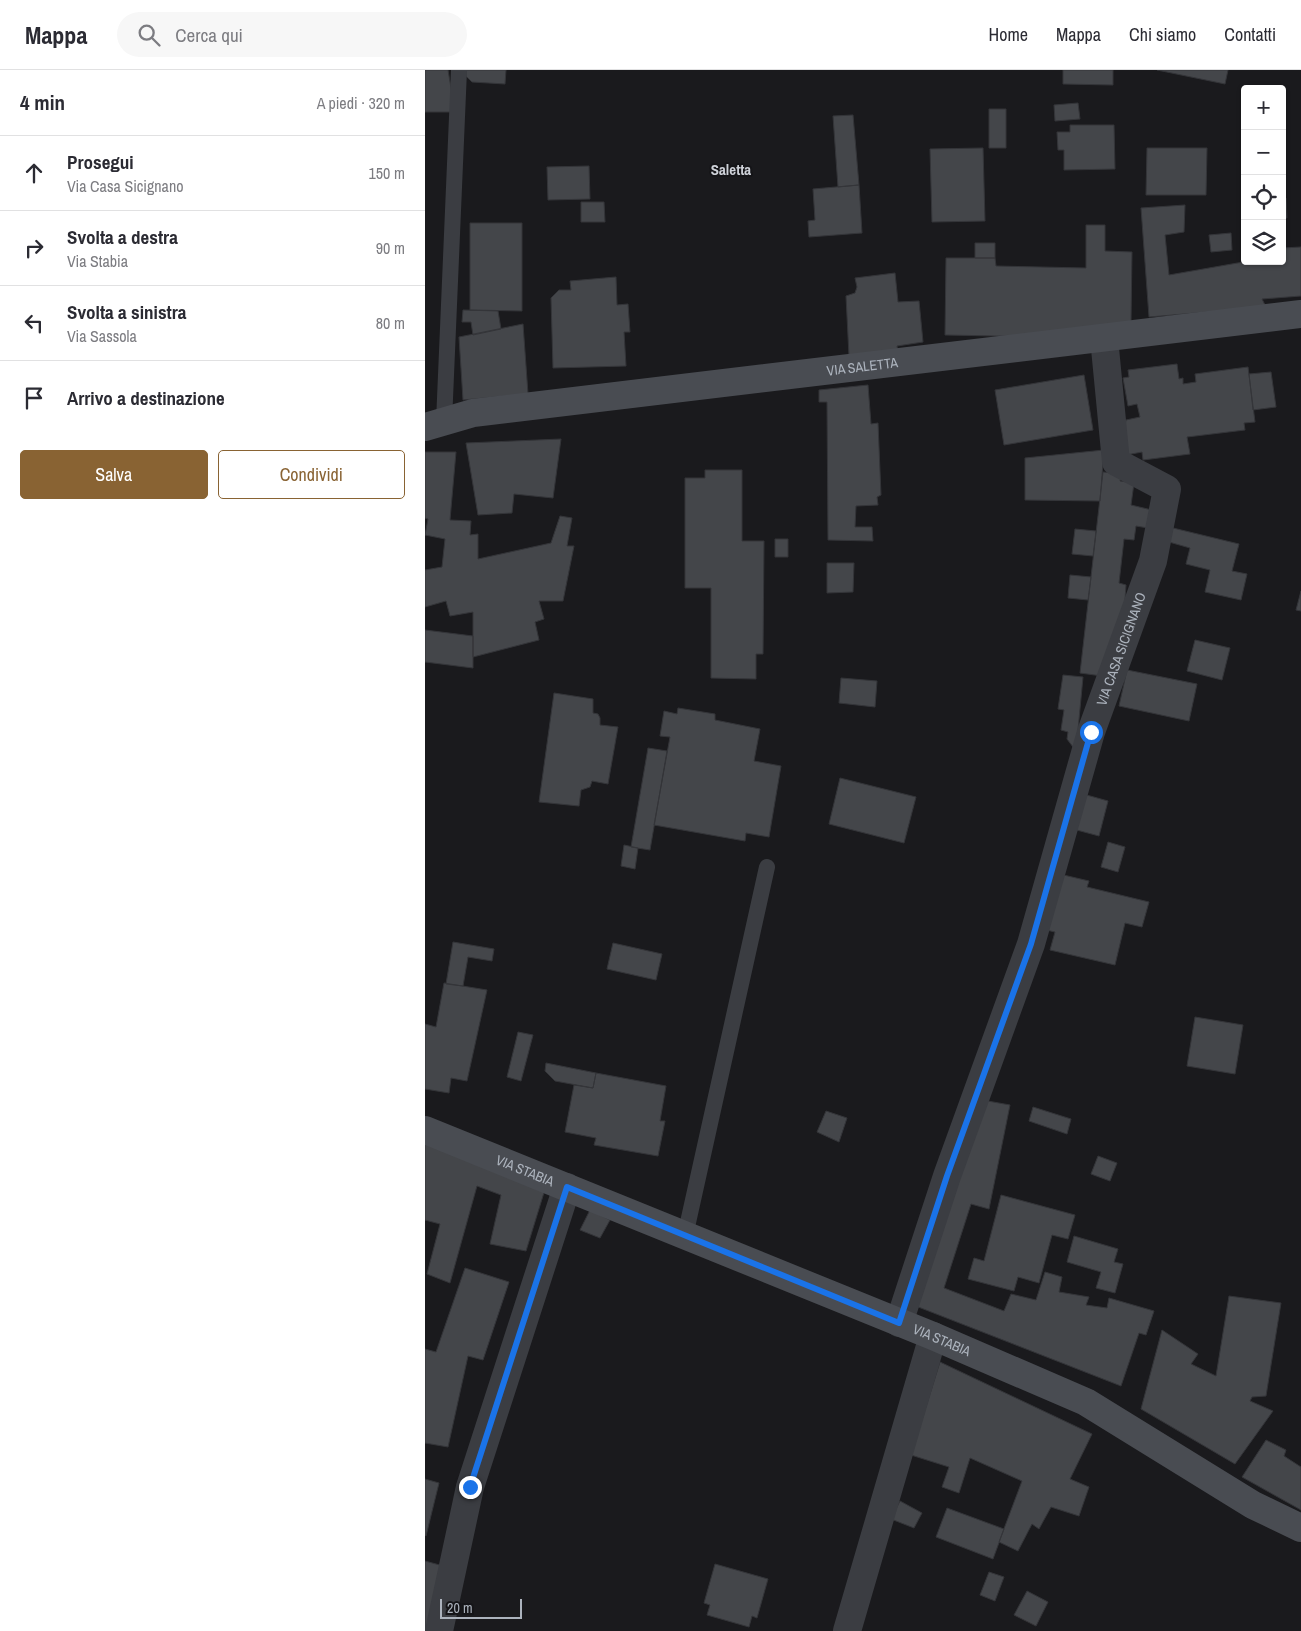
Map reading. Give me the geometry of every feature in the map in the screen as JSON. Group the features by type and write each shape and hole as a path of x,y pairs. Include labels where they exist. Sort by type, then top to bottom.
{"main road":[{"name":"VIA SALETTA","path":"435,425 473,413 1301,314"},
{"name":"VIA STABIA","path":"425,1130 933,1336 1087,1402 1253,1506 1301,1528"}],"street":[{"name":"VIA CASA SICIGNANO","path":"899,1323 947,1176 1031,944 1091,732 1153,561 1167,489 1116,462 1104,338"},
{"path":"439,1631 470,1487 567,1187"},
{"path":"847,1631 933,1336"}],"lane":[{"path":"435,425 459,70"},
{"path":"685,1236 767,867"}],"building":[{"path":"425,70 448,70 455,112 425,112"},
{"path":"466,70 506,70 505,84 472,82 466,76"},
{"path":"1063,70 1113,70 1113,85 1063,84"},
{"path":"1157,70 1228,70 1225,84"},
{"path":"1078,103 1080,119 1055,121 1054,105"},
{"path":"989,109 1006,109 1006,148 989,148"},
{"path":"853,115 859,185 838,187 833,116"},
{"path":"1070,125 1114,125 1115,169 1064,170 1064,150 1058,150 1057,132 1070,132"},
{"path":"983,148 985,221 932,222 930,149"},
{"path":"1147,148 1207,148 1206,195 1146,195"},
{"path":"589,166 590,199 548,200 547,167"},
{"path":"859,185 862,233 809,237 808,221 815,220 813,189"},
{"path":"581,202 604,202 605,222 581,222"},
{"path":"1185,205 1184,232 1165,235 1169,275 1241,262 1241,265 1286,265 1286,248 1301,247 1301,296 1262,299 1266,307 1149,317 1141,208"},
{"path":"470,223 522,223 522,311 470,310"},
{"path":"1086,225 1105,225 1105,251 1132,252 1131,322 1047,337 945,335 946,258 995,258 996,266 1086,268"},
{"path":"1231,233 1232,250 1211,252 1209,235"},
{"path":"975,243 995,243 995,258 975,258"},
{"path":"895,273 898,302 919,301 923,342 897,346 898,353 849,356 846,296 855,293 857,287 855,278"},
{"path":"616,277 617,305 628,304 630,332 624,332 626,366 553,368 551,298 559,290 571,290 570,281"},
{"path":"463,310 498,311 501,329 473,335 471,322 462,322"},
{"path":"523,324 528,394 463,400 459,337"},
{"path":"1177,364 1179,379 1183,378 1183,384 1196,382 1195,374 1248,367 1255,422 1244,423 1245,430 1187,437 1190,454 1143,460 1142,452 1126,455 1123,437 1126,420 1140,417 1137,404 1128,406 1123,378 1129,377 1128,370"},
{"path":"1271,372 1276,407 1253,410 1249,374"},
{"path":"1084,375 1093,430 1004,445 995,390"},
{"path":"868,385 871,424 878,423 881,495 877,497 878,505 856,506 855,527 872,527 873,541 828,540 827,402 819,402 819,390"},
{"path":"561,439 553,498 514,494 512,513 478,515 466,443"},
{"path":"1104,450 1100,501 1025,500 1025,458"},
{"path":"425,452 456,452 450,520 471,521 470,535 478,534 478,559 551,543 560,516 572,518 567,546 574,546 563,601 539,601 544,619 535,622 539,640 473,657 473,612 450,616 446,601 425,607 425,570 442,567 445,539 425,535 428,519 425,518"},
{"path":"705,470 742,470 742,541 764,541 763,654 756,654 756,679 711,678 711,588 685,588 685,478 705,478"},
{"path":"1103,472 1122,474 1120,481 1134,483 1131,505 1156,511 1154,529 1136,526 1134,540 1124,539 1119,583 1126,585 1124,615 1102,676 1080,673"},
{"path":"1173,528 1239,544 1232,571 1247,574 1241,600 1205,592 1210,570 1186,564 1190,548 1169,542"},
{"path":"1075,529 1096,531 1093,556 1072,554"},
{"path":"775,539 788,539 788,557 775,557"},
{"path":"827,563 854,563 853,592 827,593"},
{"path":"1070,575 1091,577 1088,600 1068,598"},
{"path":"1301,591 1301,611 1296,610"},
{"path":"425,630 473,636 473,668 425,662"},
{"path":"1195,640 1230,648 1222,680 1187,671"},
{"path":"1127,670 1197,684 1189,721 1119,706"},
{"path":"1063,675 1083,677 1076,751 1067,739 1068,732 1061,730 1064,710 1058,709"},
{"path":"841,678 877,681 875,707 839,703"},
{"path":"554,693 593,699 593,713 598,714 600,725 618,727 608,784 592,781 590,787 581,790 579,806 539,802"},
{"path":"678,708 715,714 715,720 760,729 754,761 781,766 769,837 746,833 745,841 654,825 670,737 660,736 664,711 677,714"},
{"path":"648,748 667,751 650,850 631,847"},
{"path":"840,778 916,797 904,843 829,824"},
{"path":"1083,794 1108,801 1099,836 1073,829"},
{"path":"1108,842 1125,847 1118,872 1101,867"},
{"path":"624,845 638,848 635,869 621,866"},
{"path":"1055,873 1089,881 1087,887 1149,902 1142,927 1125,923 1115,965 1050,950 1055,932 1042,929"},
{"path":"453,942 494,949 492,961 468,957 463,986 446,984"},
{"path":"613,943 662,954 656,980 607,969"},
{"path":"444,983 487,990 467,1081 451,1078 449,1093 425,1089 425,1024 436,1027"},
{"path":"1195,1017 1243,1025 1235,1074 1187,1066"},
{"path":"518,1032 533,1035 521,1081 507,1077"},
{"path":"546,1063 596,1073 593,1088 555,1081 545,1071"},
{"path":"596,1073 666,1086 660,1121 665,1121 658,1156 594,1145 596,1138 565,1132 574,1085 593,1088"},
{"path":"982,1100 1010,1105 989,1209 971,1204 944,1288 1004,1311 1011,1294 1036,1300 1045,1272 1062,1277 1059,1292 1089,1297 1086,1305 1107,1308 1109,1298 1154,1311 1146,1335 1139,1333 1121,1386 908,1303"},
{"path":"1033,1107 1071,1119 1067,1134 1029,1121"},
{"path":"826,1111 847,1118 839,1142 817,1132"},
{"path":"425,1142 546,1186 526,1251 490,1244 501,1195 477,1186 450,1283 427,1274 440,1224 425,1220"},
{"path":"1098,1156 1117,1163 1110,1181 1091,1174"},
{"path":"1001,1195 1075,1215 1068,1239 1052,1235 1039,1283 1018,1277 1014,1291 968,1279 974,1258 984,1261"},
{"path":"590,1210 610,1220 600,1238 580,1230"},
{"path":"1074,1236 1118,1249 1114,1262 1123,1264 1115,1293 1096,1288 1101,1272 1067,1262"},
{"path":"465,1268 509,1282 483,1360 468,1356 448,1447 425,1443 425,1349 436,1352"},
{"path":"1229,1296 1281,1303 1266,1396 1252,1397 1250,1401 1273,1411 1235,1464 1141,1409 1162,1330 1198,1354 1191,1364 1216,1376"},
{"path":"940,1362 1092,1434 1070,1479 1089,1487 1079,1516 1051,1507 1039,1529 1032,1524 1018,1551 999,1542 1022,1481 970,1458 959,1493 942,1487 949,1467 911,1455"},
{"path":"1266,1440 1286,1450 1284,1456 1301,1467 1301,1510 1242,1477"},
{"path":"425,1479 439,1483 426,1536 425,1535"},
{"path":"900,1501 922,1513 914,1528 891,1519"},
{"path":"947,1508 1004,1529 993,1559 936,1537"},
{"path":"425,1561 447,1567 431,1631 425,1631"},
{"path":"715,1564 768,1579 757,1618 752,1616 749,1627 707,1615 710,1605 704,1603"},
{"path":"989,1572 1004,1577 995,1601 980,1595"},
{"path":"1027,1591 1048,1602 1036,1626 1014,1615"}],"district":[{"name":"Saletta","path":"731,169"}],"route":[{"path":"470,1487 567,1187 899,1323 947,1176 1031,944 1091,732"}]}
